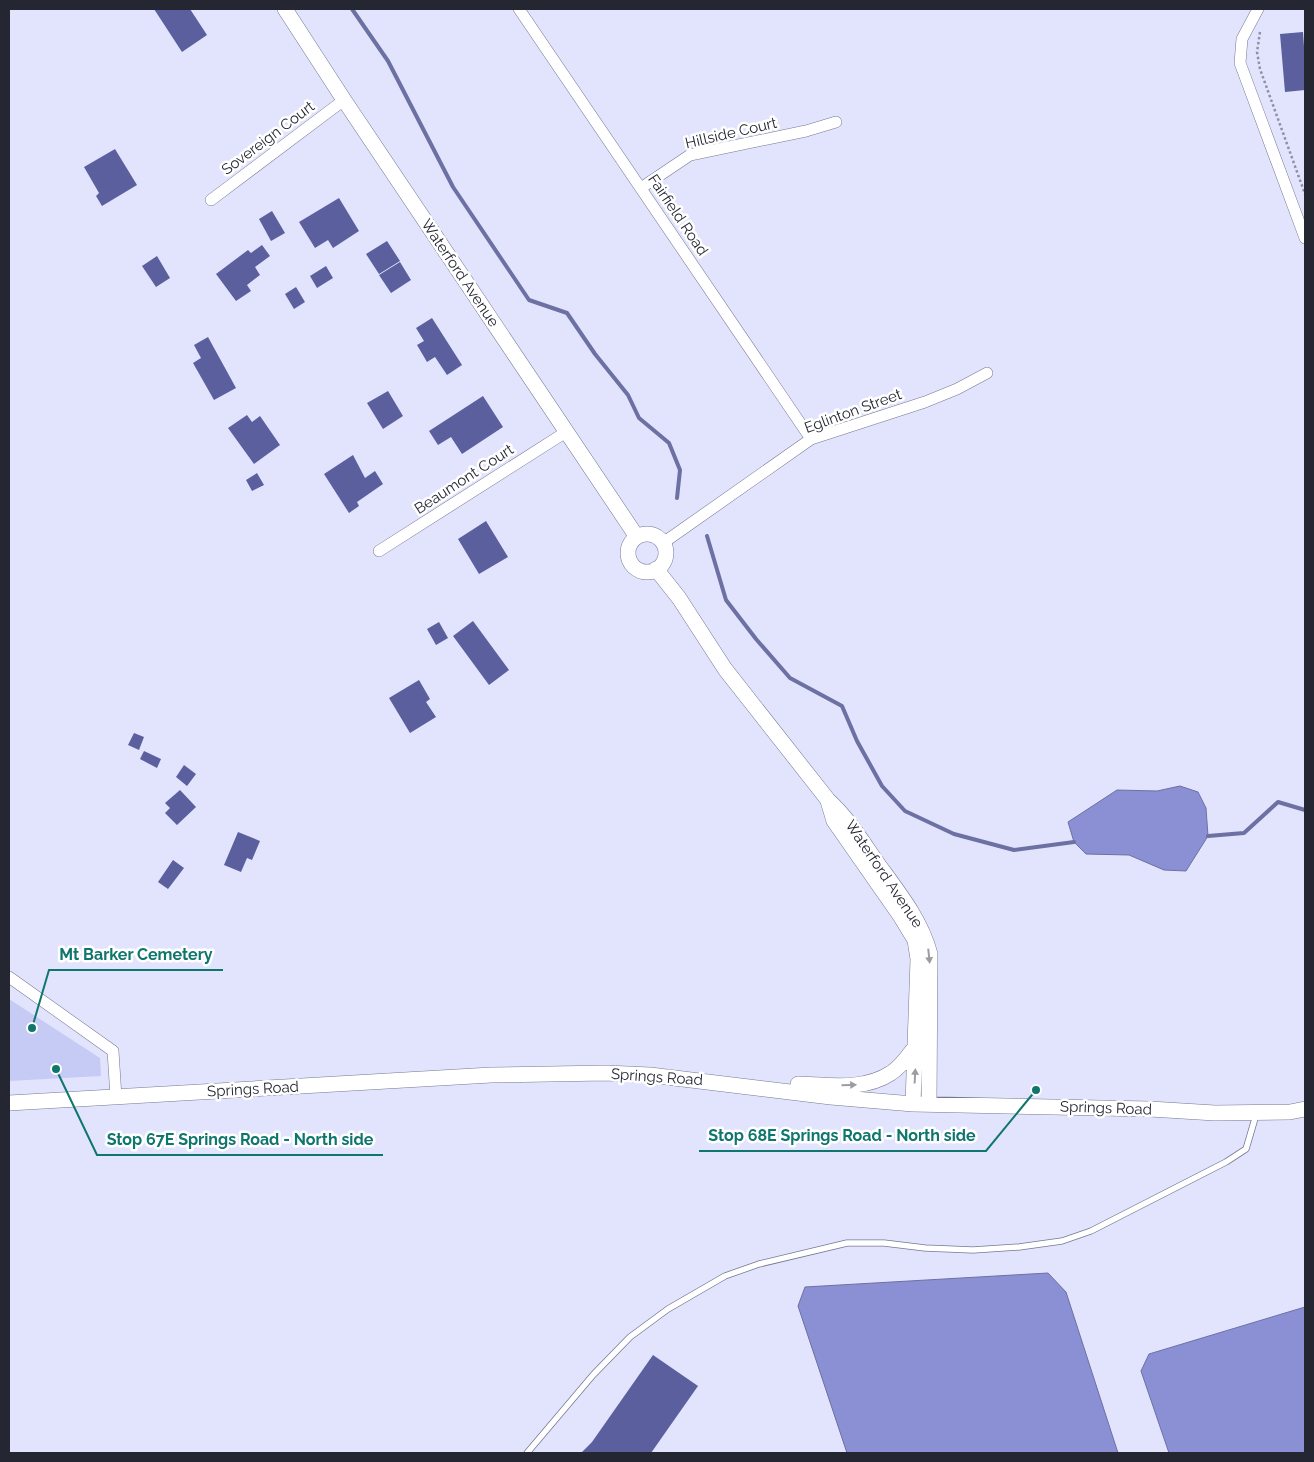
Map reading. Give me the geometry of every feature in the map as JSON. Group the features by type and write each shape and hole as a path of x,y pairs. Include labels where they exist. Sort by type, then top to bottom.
{"street":[{"name":"Waterford Avenue","path":"285,9 344,100 638,537"},
{"name":"Fairfield Road","path":"519,9 811,439"},
{"path":"1258,9 1242,39 1240,63 1305,238"},
{"name":"Sovereign Court","path":"211,200 344,100"},
{"name":"Hillside Court","path":"641,188 690,155 806,131 836,122"},
{"name":"Eglinton Street","path":"663,543 811,439 925,402 956,390 987,373"},
{"name":"Beaumont Court","path":"379,551 566,432"},
{"path":"644,534 651,535 663,543 665,558 656,569 649,572 642,571 635,568 630,562 628,556 629,548 638,537 644,534"},
{"name":"Waterford Avenue","path":"656,569 679,598 724,669 828,800 843,814 907,905 926,938 930,954 929,1104"},
{"name":"Waterford Avenue","path":"828,800 834,821 915,940 918,960 913,1104"},
{"path":"9,977 113,1051 116,1097"},
{"path":"610,1073 636,1066 797,1084 850,1086 867,1084 892,1073 916,1047"},
{"name":"Springs Road","path":"9,1103 491,1075 610,1073 650,1075 831,1097 913,1104 1257,1113 1290,1112 1305,1109"}],"lane":[{"path":"527,1453 593,1375 630,1336 668,1309 725,1276 760,1264 847,1243 884,1243 926,1248 973,1250 1018,1247 1062,1241 1091,1231 1226,1162 1246,1149 1257,1113"}],"path":[{"path":"1261,31 1258,52 1260,69 1305,194"}],"shaded area":[{"path":"9,999 100,1058 101,1076 9,1081"}],"water":[{"path":"1180,786 1198,792 1206,808 1208,836 1186,871 1164,870 1129,855 1086,854 1074,842 1068,822 1117,790 1157,791"},
{"path":"1048,1273 1066,1292 1118,1453 847,1453 798,1306 805,1287"},
{"path":"1305,1307 1305,1453 1169,1453 1141,1371 1149,1354"}],"building":[{"path":"154,9 190,9 207,35 182,52"},
{"path":"1303,32 1305,90 1285,92 1280,34"},
{"path":"115,149 137,185 102,206 96,196 99,193 84,167"},
{"path":"339,198 359,231 333,248 328,240 315,248 299,222"},
{"path":"272,211 285,233 271,241 259,219"},
{"path":"387,241 400,261 379,274 366,254"},
{"path":"262,245 270,256 255,267 260,275 247,285 251,291 236,301 216,274 248,250 251,253"},
{"path":"157,256 170,278 156,287 142,266"},
{"path":"400,262 411,280 391,293 379,275"},
{"path":"326,266 333,278 317,288 310,276"},
{"path":"296,287 305,302 294,309 285,294"},
{"path":"432,318 462,365 447,375 435,357 427,362 417,345 424,341 416,328"},
{"path":"208,337 236,388 214,400 193,363 201,358 194,345"},
{"path":"388,391 403,416 383,429 367,403"},
{"path":"483,396 503,427 462,454 451,437 438,445 429,431"},
{"path":"247,415 252,422 260,416 280,445 254,464 228,428"},
{"path":"353,455 365,478 375,471 383,484 357,502 359,506 349,513 324,474"},
{"path":"257,473 264,485 252,491 246,480"},
{"path":"486,521 508,557 479,574 458,539"},
{"path":"473,621 509,670 489,685 453,636"},
{"path":"439,622 448,638 436,645 427,629"},
{"path":"419,680 430,699 426,702 436,717 410,733 389,698"},
{"path":"134,733 144,737 139,750 128,745"},
{"path":"144,751 161,759 157,768 140,759"},
{"path":"184,765 196,774 187,786 176,777"},
{"path":"180,790 196,807 177,825 165,813 170,808 165,803"},
{"path":"238,832 260,841 252,860 247,858 241,872 224,865"},
{"path":"173,860 184,868 168,889 158,882"},
{"path":"653,1355 698,1386 651,1453 581,1453 592,1442"}],"waterway":[{"path":"352,9 388,61 453,187 529,300 567,313 595,354 628,395 639,418 669,443 680,470 677,498"},
{"path":"707,536 726,600 756,639 790,678 842,706 857,741 882,786 905,811 954,834 1014,850 1074,842"},
{"path":"1208,836 1244,833 1278,802 1305,810"}],"place":[{"name":"Mt Barker Cemetery","path":"32,1028"},
{"name":"Stop 67E Springs Road - North side","path":"56,1069"},
{"name":"Stop 68E Springs Road - North side","path":"1036,1090"}]}
